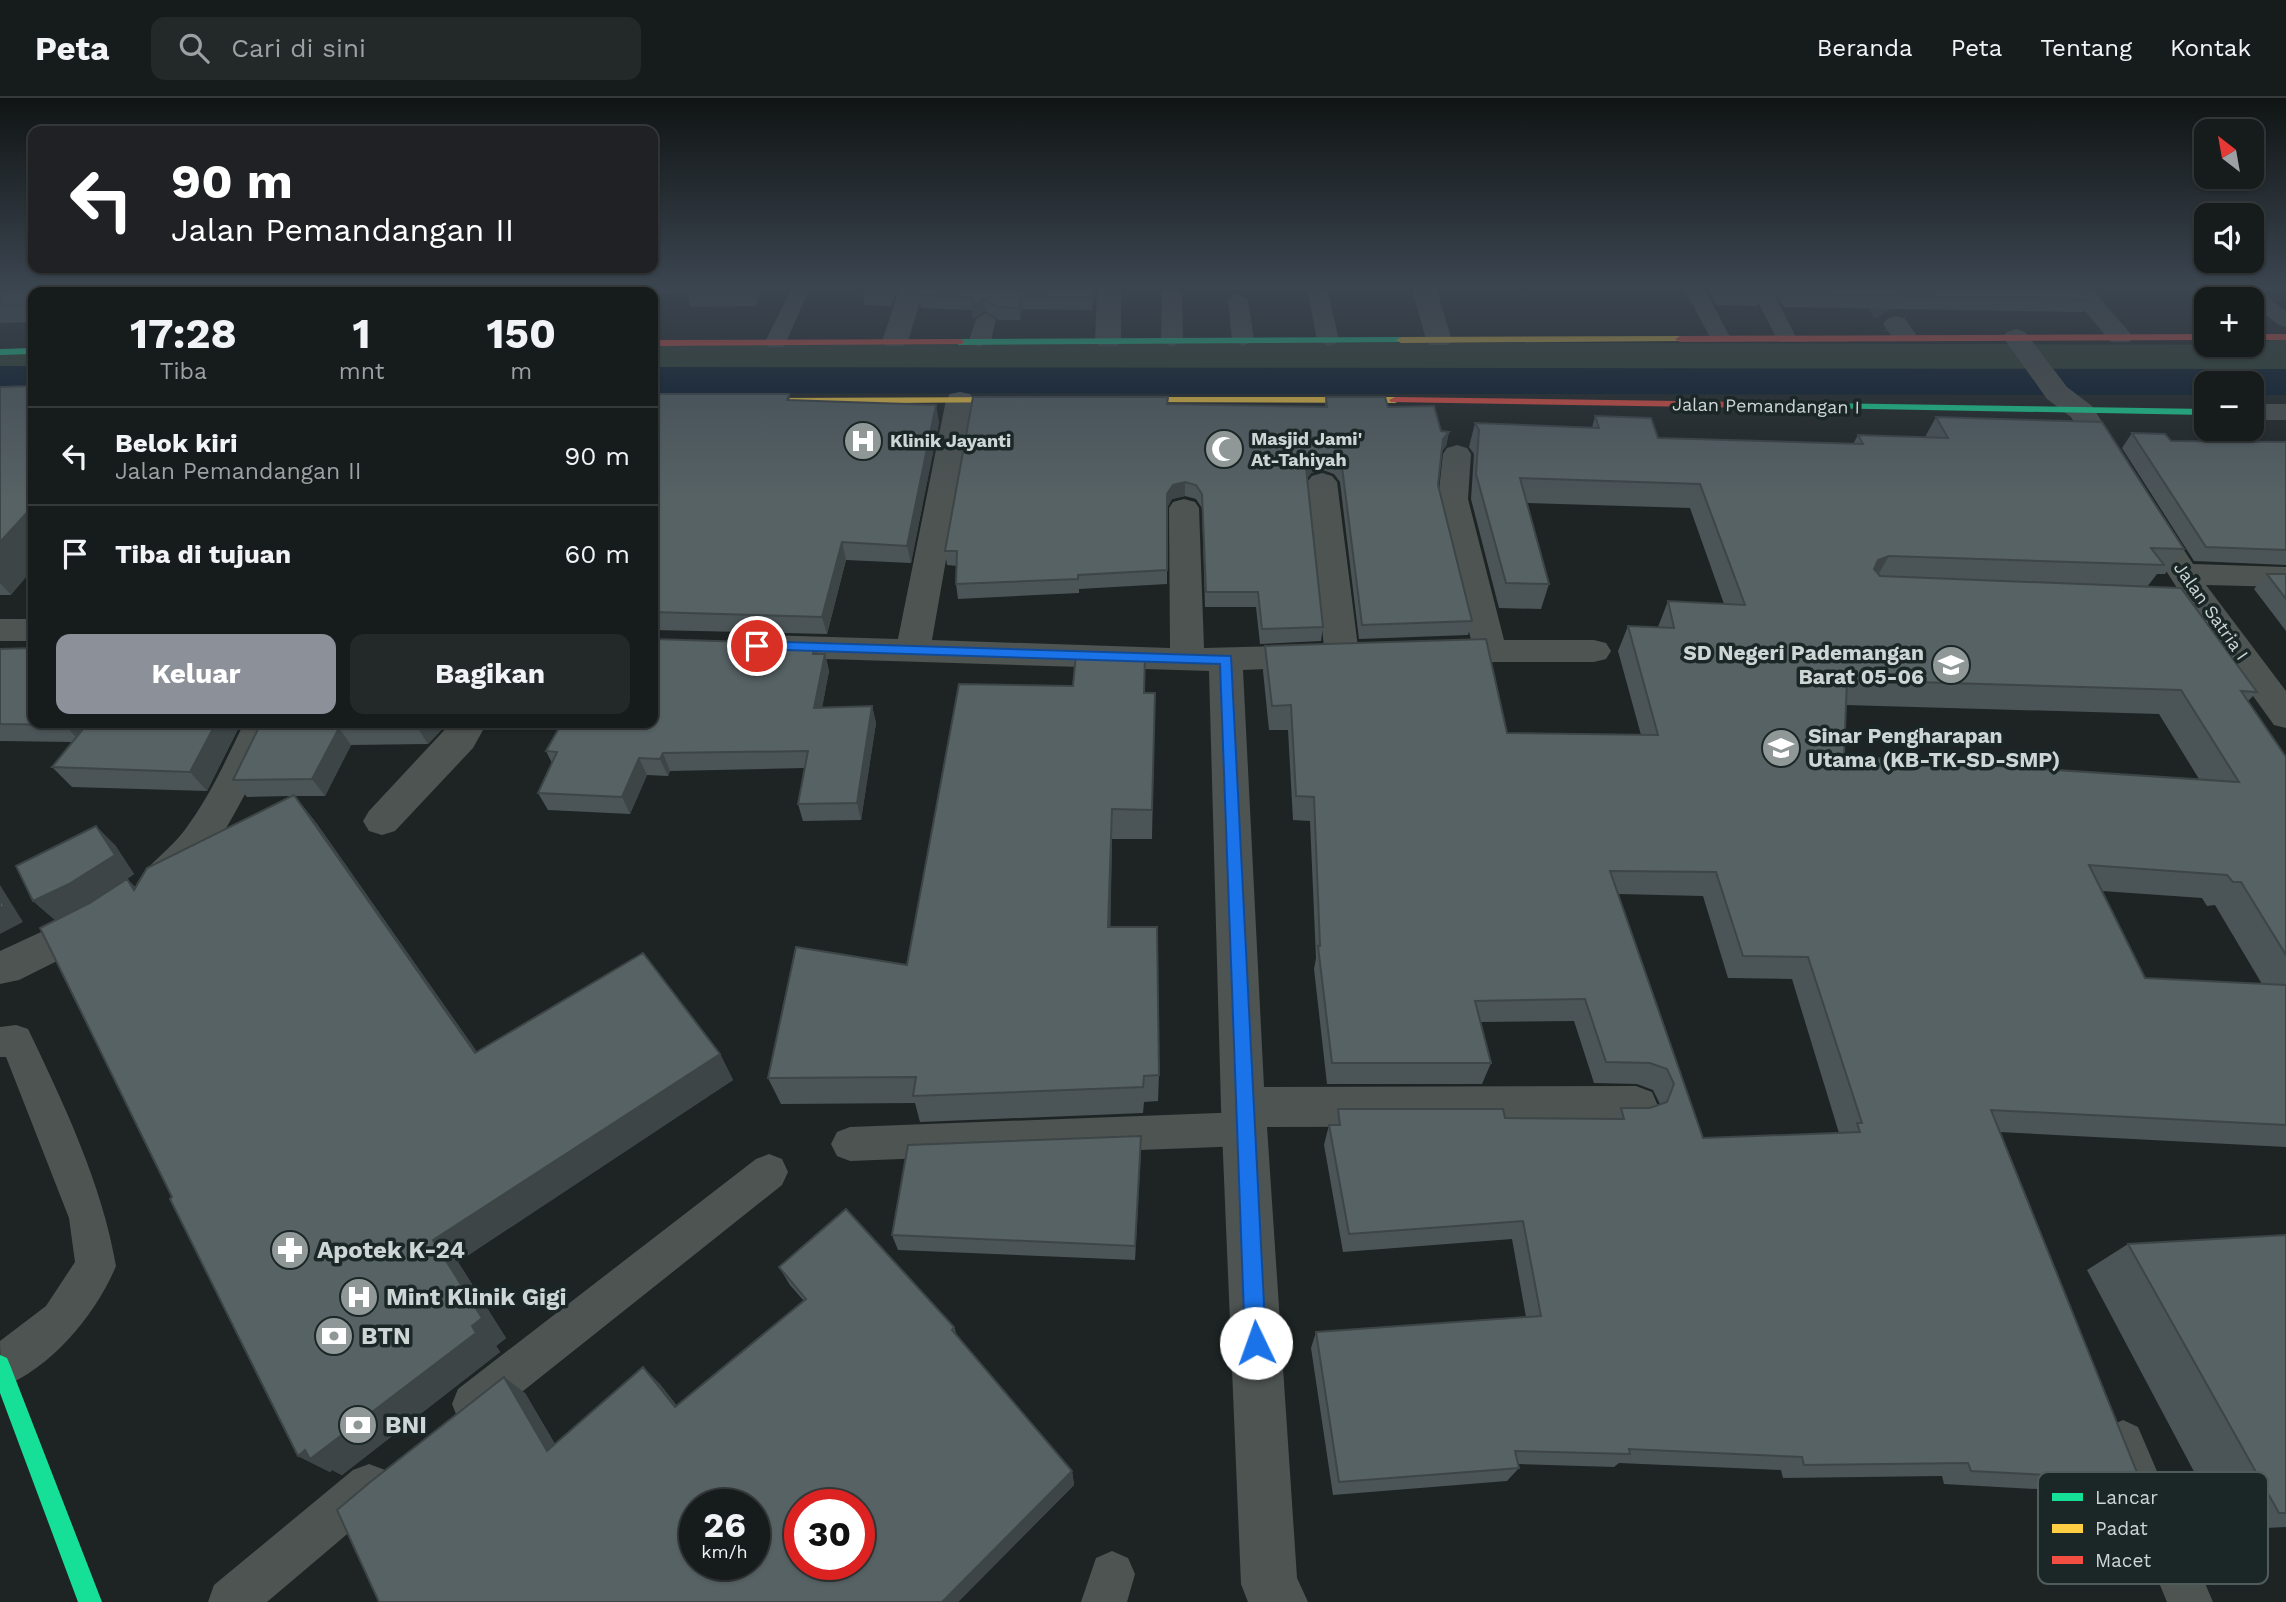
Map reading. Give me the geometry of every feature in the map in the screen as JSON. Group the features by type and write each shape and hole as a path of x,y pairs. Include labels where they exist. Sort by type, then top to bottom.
{"street":[{"name":"Jalan Satria I","path":"2033,358 2070,402 2187,593 2286,716"},
{"path":"913,650 960,400"},
{"path":"749,401 1043,400"},
{"name":"Jalan Pemandangan I","path":"1099,400 2070,402 2194,411"},
{"path":"2264,412 2286,412"},
{"path":"1457,454 1453,499 1490,649"},
{"path":"735,645 1207,660 1356,655 1322,482"},
{"path":"1184,508 1207,660 1244,1118 1269,1584 1279,1602"},
{"path":"2187,593 2286,577"},
{"path":"0,630 28,630"},
{"path":"1409,653 1490,649 1594,651"},
{"path":"5,968 106,917 178,869 225,799 260,728"},
{"path":"382,821 460,739 466,728"},
{"path":"1244,1118 1636,1106"},
{"path":"0,1366 90,1602"}],"lane":[{"path":"0,1042 16,1040 26,1062 88,1218 96,1266 61,1320 0,1366"},
{"path":"850,1144 1244,1118"},
{"path":"443,1427 769,1172"},
{"path":"2109,1408 2136,1472"},
{"path":"231,1602 400,1461"},
{"path":"2182,1584 2190,1602"}],"green space":[{"path":"0,358 28,358 28,379 0,379"},
{"path":"658,358 2286,358 2286,382 2264,382 2264,371 2194,371 2194,382 658,379"}],"building":[{"path":"28,386 28,511 0,542 0,387"},
{"path":"658,394 789,394 787,400 936,405 907,546 842,542 822,617 658,612"},
{"path":"973,397 1168,397 1167,404 1327,407 1326,397 1385,397 1388,407 1434,406 1441,431 1449,432 1443,439 1438,485 1472,621 1362,625 1342,467 1336,460 1325,456 1313,459 1306,468 1323,627 1262,629 1258,592 1206,592 1202,494 1196,485 1185,482 1173,485 1167,494 1167,570 1078,575 1078,579 956,584 957,551 945,551"},
{"path":"1595,416 1651,418 1658,438 1863,444 1858,435 1948,438 1936,417 2102,422 2184,549 2151,548 2164,565 1889,556 1878,560 1874,569 1880,576 2181,588 2257,692 2241,691 2286,757 2286,955 2241,882 2233,882 2227,875 2089,865 2145,978 2286,985 2286,1125 1991,1110 2137,1472 2038,1472 2038,1475 1971,1471 1968,1463 1804,1465 1802,1457 1629,1449 1630,1454 1515,1451 1519,1468 1339,1482 1316,1332 1541,1316 1523,1221 1349,1234 1329,1125 1340,1125 1338,1109 1503,1109 1505,1118 1624,1119 1621,1108 1650,1108 1667,1102 1674,1084 1667,1069 1650,1063 1606,1062 1585,999 1475,1001 1491,1063 1332,1063 1318,946 1314,797 1296,796 1291,705 1272,706 1265,646 1486,639 1507,733 1658,735 1628,626 1674,628 1668,601 1745,605 1700,484 1520,478 1549,584 1506,583 1476,474 1479,430 1475,423 1599,428","holes":["1847,680 2181,690 2239,782 1844,756","1610,871 1716,872 1743,956 1808,957 1862,1123 1857,1123 1860,1132 1703,1138"]},
{"path":"2132,433 2165,434 2171,441 2286,442 2286,550 2206,547"},
{"path":"2267,574 2286,574 2286,599"},
{"path":"658,639 815,644 813,654 825,654 814,708 872,706 857,803 798,804 808,751 663,753 660,759 639,758 622,797 538,793 557,752 546,751 559,728 658,728"},
{"path":"28,648 28,724 0,724 0,649"},
{"path":"1076,654 1145,655 1144,693 1155,693 1152,810 1112,809 1108,927 1157,927 1159,1075 1144,1076 1143,1087 913,1096 916,1077 768,1078 796,947 907,965 959,684 1073,686"},
{"path":"84,728 213,728 190,772 52,767"},
{"path":"259,728 339,728 312,779 233,780"},
{"path":"294,795 475,1053 643,953 720,1054 433,1240 482,1318 472,1326 476,1333 310,1459 305,1450 298,1456 170,1199 172,1197 40,928 90,903 127,879 134,890 147,868"},
{"path":"96,826 115,855 69,884 33,901 16,866"},
{"path":"1141,1136 1135,1246 892,1235 908,1145"},
{"path":"846,1209 954,1327 952,1330 1072,1471 942,1602 379,1602 337,1510 504,1377 547,1451 643,1367 675,1407 806,1299 779,1267"},
{"path":"2286,1235 2286,1513 2279,1513 2268,1493 2268,1472 2256,1472 2128,1244"}],"waterway":[{"path":"0,379 28,379"},
{"path":"658,380 2286,382"}],"traffic: fast":[{"path":"1820,406 2194,412"},
{"path":"0,1365 90,1602"}],"traffic: slow":[{"path":"767,401 1025,400"},
{"path":"1117,400 1395,400"}],"traffic: jam":[{"path":"1395,400 1820,406"}],"place":[{"name":"Klinik Jayanti","path":"863,441"},
{"name":"Masjid Jami' At-Tahiyah","path":"1224,449"},
{"name":"SD Negeri Pademangan Barat 05-06","path":"1951,665"},
{"name":"Sinar Pengharapan Utama (KB-TK-SD-SMP)","path":"1781,748"},
{"name":"Apotek K-24","path":"290,1250"},
{"name":"Mint Klinik Gigi","path":"359,1297"},
{"name":"BTN","path":"334,1336"},
{"name":"BNI","path":"358,1425"}],"route":[{"path":"757,646 1226,660 1243,1107 1256,1343"}]}
